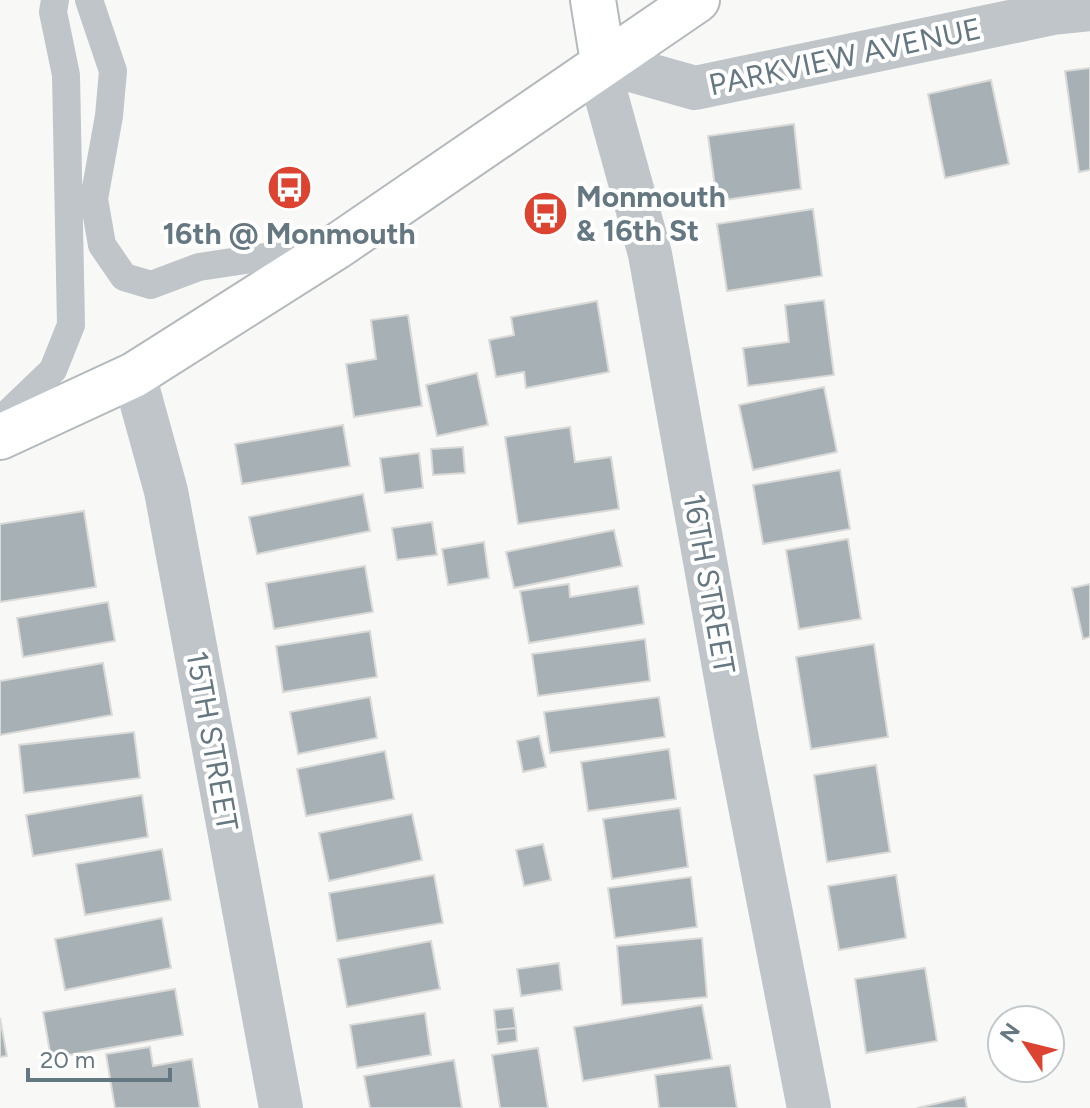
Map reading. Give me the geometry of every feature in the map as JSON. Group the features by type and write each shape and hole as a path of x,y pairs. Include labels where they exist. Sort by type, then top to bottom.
{"main road":[{"path":"593,0 603,62"},
{"path":"0,437 134,375 336,247 697,0"}],"street":[{"name":"PARKVIEW AVENUE","path":"603,62 695,88 1053,13 1090,9"},
{"name":"16TH STREET","path":"603,62 601,77 650,254 736,734 809,1108"},
{"name":"15TH STREET","path":"134,375 166,491 281,1108"}],"lane":[{"path":"0,421 53,370 71,325 66,75 53,12 55,0"},
{"path":"89,0 113,71 109,116 94,199 102,245 124,277 151,285 199,267 336,247"}],"building":[{"path":"1090,68 1090,170 1079,172 1065,71"},
{"path":"991,80 1009,164 945,178 928,94"},
{"path":"794,124 801,189 717,201 708,136"},
{"path":"813,209 822,276 727,291 717,224"},
{"path":"824,300 834,375 748,386 743,348 789,342 785,305"},
{"path":"597,301 609,372 526,388 524,372 496,377 489,340 514,335 511,317"},
{"path":"408,315 422,406 354,417 346,364 376,359 371,320"},
{"path":"477,373 488,425 437,436 426,385"},
{"path":"824,387 837,452 753,470 739,405"},
{"path":"343,425 350,466 242,484 235,444"},
{"path":"570,427 575,462 611,457 619,509 518,524 505,437"},
{"path":"463,447 465,473 433,475 431,449"},
{"path":"419,453 423,488 385,493 380,458"},
{"path":"840,470 850,529 763,544 753,485"},
{"path":"363,494 370,531 257,554 249,517"},
{"path":"84,511 96,587 0,602 0,524"},
{"path":"432,522 437,555 397,560 392,528"},
{"path":"614,530 622,566 514,588 506,552"},
{"path":"848,539 861,619 799,629 786,550"},
{"path":"484,542 489,578 448,585 442,549"},
{"path":"365,566 373,612 274,629 266,583"},
{"path":"569,584 570,597 638,586 644,624 529,643 520,591"},
{"path":"1090,584 1090,637 1083,639 1072,588"},
{"path":"108,602 115,641 23,657 17,618"},
{"path":"370,631 377,677 283,692 276,646"},
{"path":"645,639 650,681 538,696 532,654"},
{"path":"874,644 888,737 811,749 796,657"},
{"path":"103,663 112,715 0,735 0,681"},
{"path":"370,697 377,738 298,754 290,712"},
{"path":"659,697 665,737 550,753 544,712"},
{"path":"134,732 140,778 24,793 19,745"},
{"path":"539,736 546,767 523,772 517,741"},
{"path":"669,749 676,799 588,811 581,762"},
{"path":"385,751 394,799 306,816 297,769"},
{"path":"876,765 890,852 827,862 814,775"},
{"path":"142,795 148,837 33,856 26,815"},
{"path":"680,808 688,867 612,879 603,819"},
{"path":"412,814 422,860 329,881 319,833"},
{"path":"543,844 551,880 524,886 516,850"},
{"path":"162,849 171,900 85,915 76,864"},
{"path":"434,875 443,923 337,941 329,893"},
{"path":"896,875 906,938 839,950 828,886"},
{"path":"691,877 697,927 615,938 608,888"},
{"path":"162,918 171,968 65,990 55,939"},
{"path":"702,938 707,997 622,1005 617,946"},
{"path":"431,941 440,989 347,1007 338,959"},
{"path":"559,963 562,990 521,996 517,969"},
{"path":"925,968 937,1041 866,1053 855,979"},
{"path":"175,989 183,1035 51,1058 43,1012"},
{"path":"702,1005 712,1059 583,1081 574,1027"},
{"path":"513,1008 516,1028 496,1030 494,1010"},
{"path":"425,1013 431,1055 357,1068 350,1025"},
{"path":"0,1018 7,1056 0,1057"},
{"path":"516,1028 517,1041 498,1044 496,1030"},
{"path":"150,1047 153,1066 192,1059 200,1108 115,1108 106,1054"},
{"path":"538,1048 548,1108 500,1108 492,1055"},
{"path":"454,1060 462,1108 370,1108 364,1076"},
{"path":"730,1065 737,1108 659,1108 655,1075"},
{"path":"965,1097 967,1108 917,1108"}],"place":[{"name":"16th @ Monmouth","path":"289,188"},
{"name":"Monmouth & 16th St","path":"545,214"}]}
